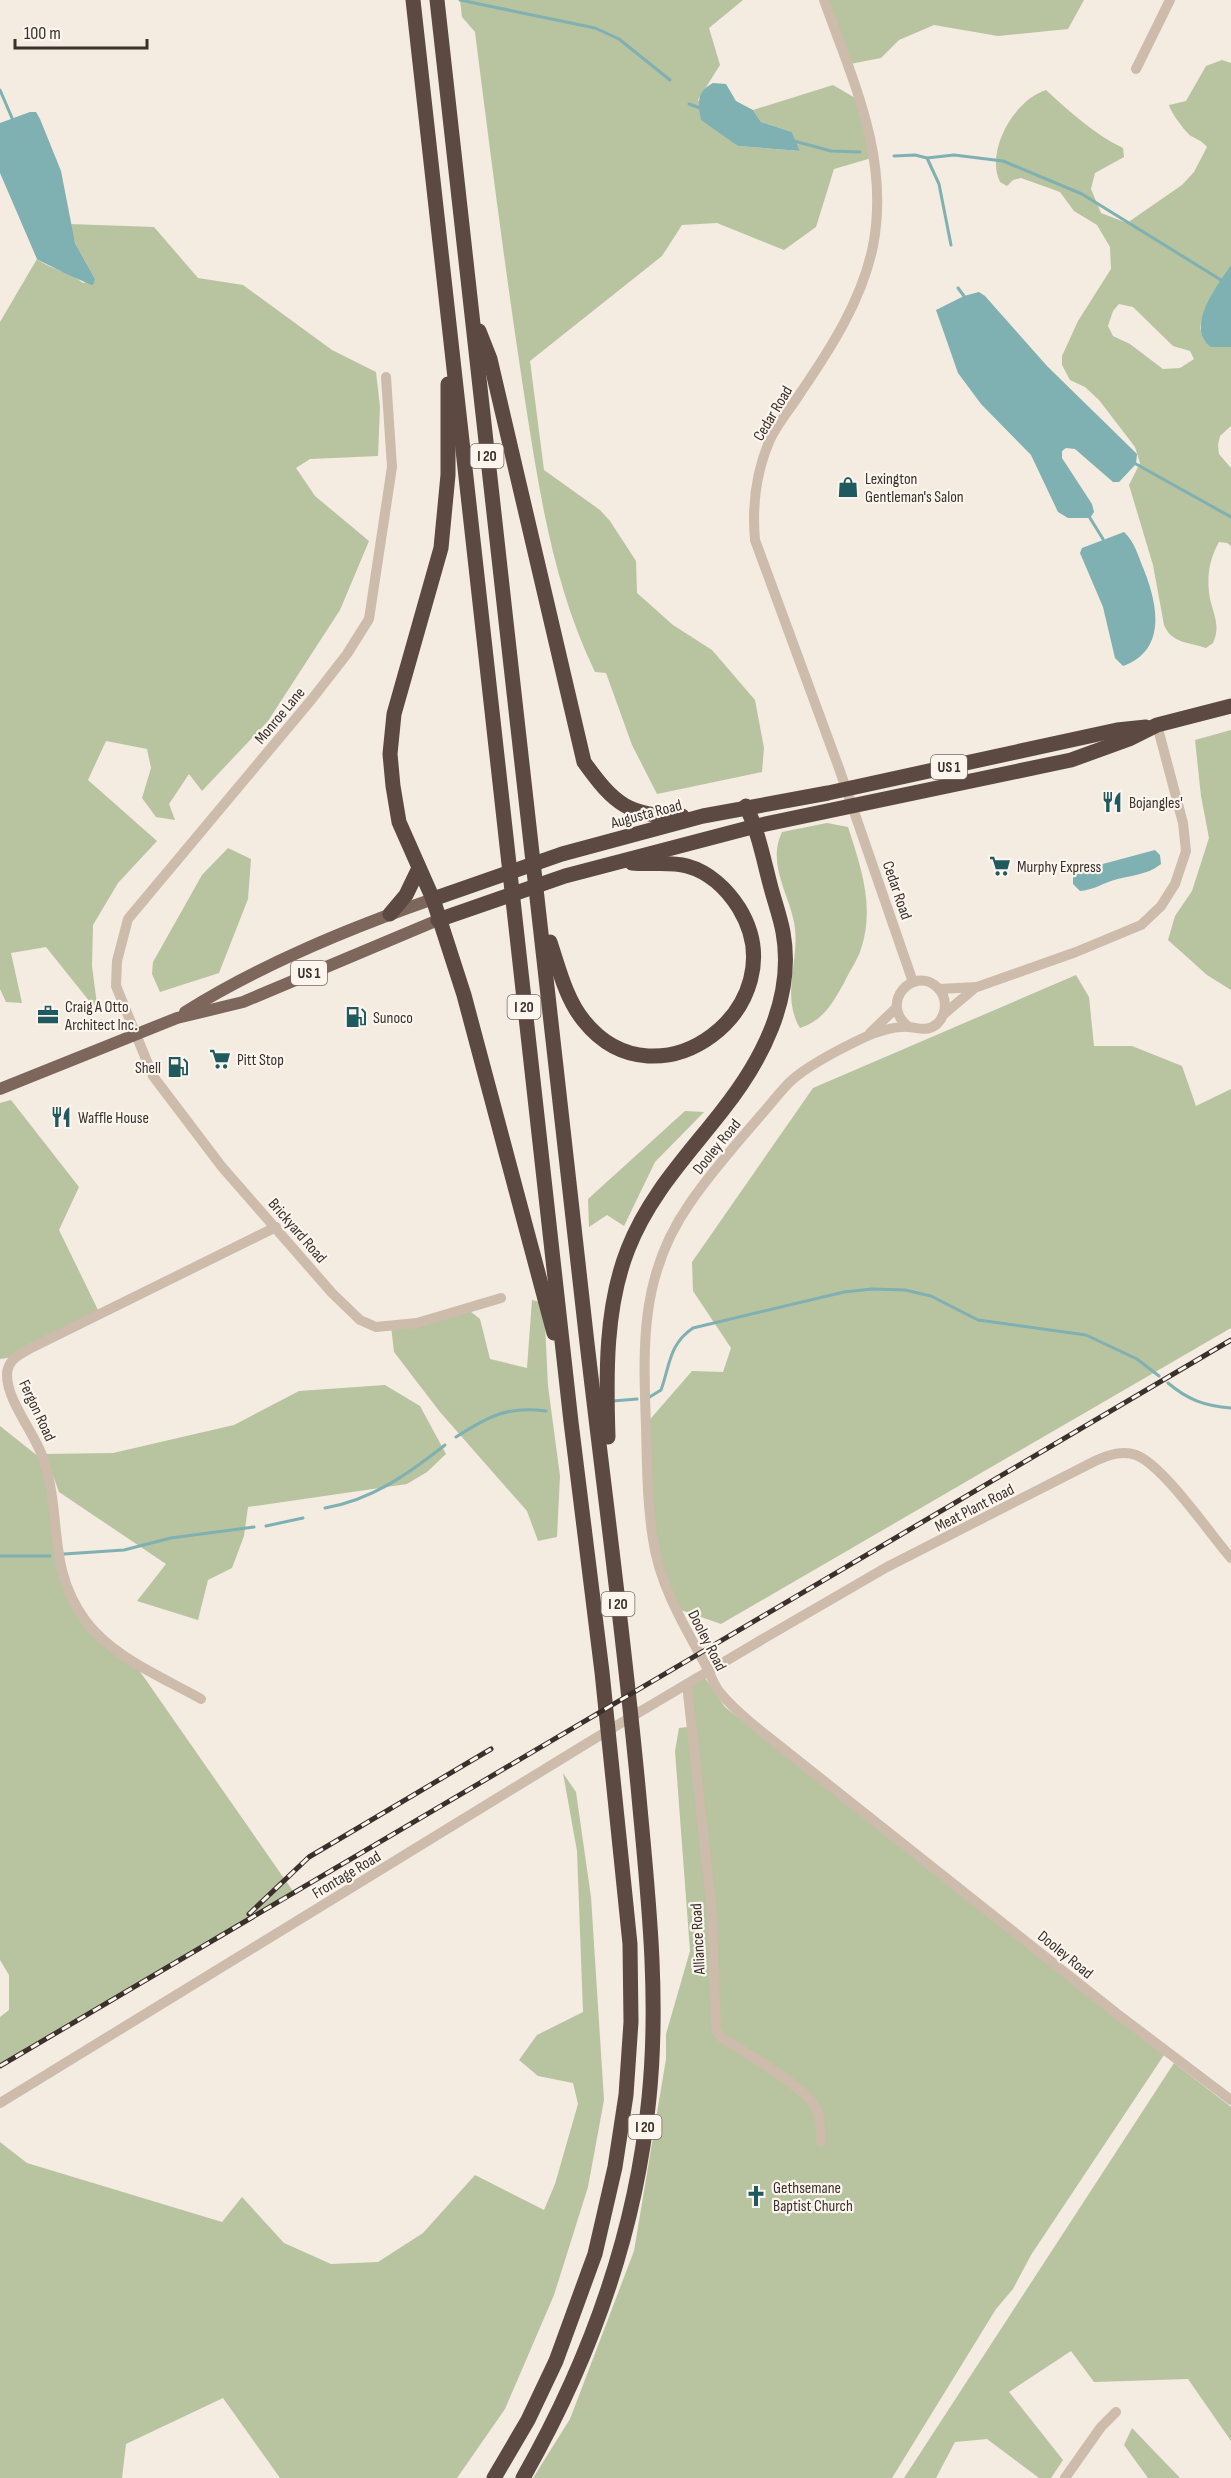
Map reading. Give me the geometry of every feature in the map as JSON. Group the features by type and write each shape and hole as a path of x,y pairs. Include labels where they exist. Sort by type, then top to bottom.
{"highway":[{"name":"I 20","path":"413,0 567,1388 602,1672 630,1944 630,2054 619,2143 595,2254 566,2339 528,2420 494,2478"},
{"name":"I 20","path":"436,0 523,785 540,911 613,1551 635,1754 654,1990 649,2103 637,2185 592,2341 523,2478"},
{"path":"471,309 490,359 584,762 607,794 629,810 665,816 703,816"},
{"path":"450,342 446,524 433,579 399,690 390,754 399,822 432,899 470,1017 567,1388"},
{"name":"Augusta Road","path":"432,899 562,854 703,816 746,806 828,793 1117,730 1154,726 1231,706"},
{"name":"Augusta Road","path":"438,920 565,876 756,826 1071,760 1129,739 1154,726"},
{"path":"613,1551 608,1349 614,1298 625,1257 662,1183 722,1110 759,1059 770,1033 782,986 784,933 756,826 746,806"},
{"path":"540,911 570,998 576,1011 597,1035 636,1054 656,1056 680,1054 708,1040 736,1012 751,979 753,948 744,917 728,892 702,872 676,864 620,861"},
{"path":"390,914 406,895 419,868"}],"main road":[{"name":"Augusta Road","path":"0,1089 177,1018 236,982 321,942 432,899"},
{"name":"Augusta Road","path":"177,1018 243,1002 438,920"}],"street":[{"name":"Cedar Road","path":"824,0 850,64 867,116 877,177 873,245 862,282 842,326 770,440 758,475 753,518 755,540 840,771 913,982"},
{"path":"1136,69 1170,0"},
{"name":"Monroe Lane","path":"136,1035 116,986 117,961 128,919 319,690 352,647 369,620 392,467 386,377"},
{"path":"939,989 977,987 1117,937 1141,925 1161,906 1175,884 1186,851 1184,823 1154,726"},
{"path":"944,1014 945,1002 939,989 930,983 913,982 900,992 896,1008 903,1022 916,1029 931,1028 944,1014 977,987"},
{"name":"Dooley Road","path":"865,1037 896,1008"},
{"name":"Dooley Road","path":"909,1027 889,1029 865,1037 793,1079 741,1138 684,1213 669,1240 651,1289 644,1330 643,1362 653,1539 671,1599 724,1697 763,1733 1116,2013 1231,2100"},
{"name":"Brickyard Road","path":"136,1035 153,1076 165,1094 222,1167 353,1314 368,1324 391,1326 417,1323 501,1298"},
{"name":"Fergon Road","path":"201,1699 132,1660 94,1630 83,1617 61,1574 51,1493 44,1461 32,1431 15,1403 7,1379 7,1370 15,1357 29,1348 276,1227"},
{"name":"Meat Plant Road","path":"708,1671 887,1567 1095,1461 1115,1454 1136,1455 1153,1466 1231,1558"},
{"name":"Frontage Road","path":"0,2103 708,1671"},
{"name":"Alliance Road","path":"687,1684 712,1913 716,2030 722,2038 798,2088 813,2102 818,2111 821,2142"},
{"path":"1065,2478 1101,2427 1116,2412"}],"green space":[{"path":"460,0 743,0 709,28 720,65 698,100 738,146 800,151 792,132 761,122 753,110 833,85 862,102 875,157 834,169 816,227 784,250 717,223 682,225 662,256 530,361 544,470 600,510 610,521 636,561 637,593 673,625 712,650 755,700 764,748 762,772 657,794 632,745 606,673 595,672 580,638 557,568 541,496 510,298 475,32 462,17"},
{"path":"824,0 1084,0 1068,29 998,36 934,25 899,40 881,58 850,64"},
{"path":"1222,60 1231,63 1231,265 1205,309 1200,328 1204,340 1211,347 1231,347 1231,426 1220,436 1218,445 1219,454 1231,468 1231,546 1219,542 1211,560 1208,585 1216,630 1213,643 1206,648 1176,639 1164,625 1153,565 1129,485 1140,463 1135,447 1099,400 1085,387 1070,380 1062,365 1062,356 1078,321 1111,269 1110,247 1097,225 1074,211 1060,192 1021,178 1013,180 1007,186 1000,182 996,170 996,156 1005,128 1013,115 1023,104 1046,90 1092,129 1123,148 1124,157 1095,173 1091,189 1101,213 1127,223 1182,185 1194,172 1207,147 1186,131 1169,105 1186,101 1206,66","holes":["1119,304 1133,307 1173,346 1190,351 1194,359 1180,368 1163,369 1130,344 1113,336 1108,326 1113,311"]},
{"path":"69,224 154,227 198,278 243,285 332,350 376,372 380,407 378,456 310,459 296,468 315,496 369,541 340,610 268,721 202,791 189,774 169,804 175,820 156,817 142,798 151,768 147,749 106,741 88,780 157,841 118,883 93,925 92,966 98,1012 46,947 11,953 22,1003 6,1002 0,989 0,322 37,259 83,283 95,279 75,243"},
{"path":"1231,730 1231,990 1207,975 1168,940 1175,916 1192,891 1209,838 1201,796 1195,740"},
{"path":"827,823 848,827 862,872 867,918 861,949 844,983 821,1016 800,1028 794,1015 791,990 795,950 794,922 780,877 778,844 782,832"},
{"path":"228,848 251,859 248,899 219,973 160,992 152,974 153,962 202,875"},
{"path":"1076,975 1089,997 1094,1046 1132,1046 1182,1066 1196,1106 1231,1089 1231,1328 721,1624 675,1608 655,1549 646,1424 692,1371 723,1372 731,1348 693,1291 692,1262 813,1088"},
{"path":"11,1100 79,1187 59,1230 100,1314 15,1357 0,1359 0,1103"},
{"path":"685,1111 704,1112 655,1162 624,1226 607,1215 589,1227 588,1199"},
{"path":"532,1300 544,1303 548,1386 560,1476 557,1537 538,1541 527,1511 440,1412 394,1352 391,1326 466,1308 480,1319 490,1359 527,1368"},
{"path":"385,1385 420,1406 446,1454 427,1472 407,1484 248,1507 244,1536 232,1568 208,1580 198,1620 137,1601 166,1564 59,1492 45,1454 113,1453 234,1425 299,1391"},
{"path":"0,1426 44,1461 57,1558 83,1617 132,1660 295,1894 0,2066 0,2017 9,2010 9,1975 0,1960"},
{"path":"705,1678 725,1707 1164,2055 1031,2255 1013,2289 996,2309 892,2478 533,2478 570,2419 634,2251 666,2059 666,2034 690,1951 675,1751 679,1728 695,1726 691,1686"},
{"path":"563,1773 576,1792 591,1897 604,2100 588,2187 554,2295 505,2409 457,2478 280,2478 223,2398 126,2444 122,2478 0,2478 0,2142 27,2163 222,2222 242,2197 284,2243 331,2264 378,2262 423,2233 475,2175 544,2210 555,2184 578,2104 573,2083 538,2076 519,2060 537,2035 583,2012 577,1851"},
{"path":"1174,2063 1231,2107 1231,2441 1188,2379 1094,2382 1071,2351 1009,2392 1063,2460 1051,2478 1039,2478 987,2439 955,2442 936,2478 904,2478"},
{"path":"1132,2428 1180,2478 1148,2478 1124,2445"}],"water":[{"path":"713,83 726,84 736,101 753,110 761,122 792,132 800,151 738,146 701,120 699,108 701,94 707,86"},
{"path":"36,112 40,119 61,171 75,243 95,279 93,285 37,259 0,173 0,123"},
{"path":"1231,265 1231,347 1211,347 1204,339 1201,329 1202,318 1212,294"},
{"path":"979,292 1047,366 1137,454 1136,464 1119,482 1113,482 1075,449 1066,448 1062,451 1062,458 1092,504 1094,512 1090,518 1068,518 1058,512 1031,455 981,404 958,373 936,310 964,296"},
{"path":"1124,532 1134,545 1149,583 1153,597 1155,624 1153,637 1147,649 1137,659 1123,666 1115,658 1103,607 1080,553 1082,548"},
{"path":"1155,850 1160,855 1161,864 1149,871 1080,891 1073,884 1073,876 1084,869"}],"waterway":[{"path":"460,0 595,28 619,39 670,80"},
{"path":"0,90 12,118"},
{"path":"689,104 700,108"},
{"path":"794,141 831,151 860,152"},
{"path":"894,156 915,155 927,158 954,155 1003,161 1082,194 1221,280"},
{"path":"927,158 939,184 951,245"},
{"path":"958,288 964,296"},
{"path":"1136,464 1231,517"},
{"path":"1090,518 1103,539"},
{"path":"648,1398 661,1390 675,1348 685,1334 693,1328 844,1292 872,1289 905,1290 931,1296 978,1320 1086,1335 1137,1359 1159,1376"},
{"path":"1168,1383 1197,1401 1231,1408"},
{"path":"613,1401 637,1399"},
{"path":"456,1437 478,1423 509,1411 546,1411"},
{"path":"325,1508 374,1492 403,1476 445,1445"},
{"path":"266,1526 303,1518"},
{"path":"64,1554 124,1550 171,1538 254,1527"},
{"path":"0,1556 50,1556"}],"railway":[{"path":"0,2066 1231,1340"},
{"path":"249,1914 309,1857 491,1749"}],"place":[{"name":"Lexington Gentleman's Salon","path":"848,487"},
{"name":"Bojangles'","path":"1112,802"},
{"name":"Murphy Express","path":"1000,866"},
{"name":"Craig A Otto Architect Inc.","path":"48,1015"},
{"name":"Sunoco","path":"356,1017"},
{"name":"Pitt Stop","path":"220,1059"},
{"name":"Shell","path":"178,1067"},
{"name":"Waffle House","path":"61,1117"},
{"name":"Gethsemane Baptist Church","path":"756,2196"}]}
